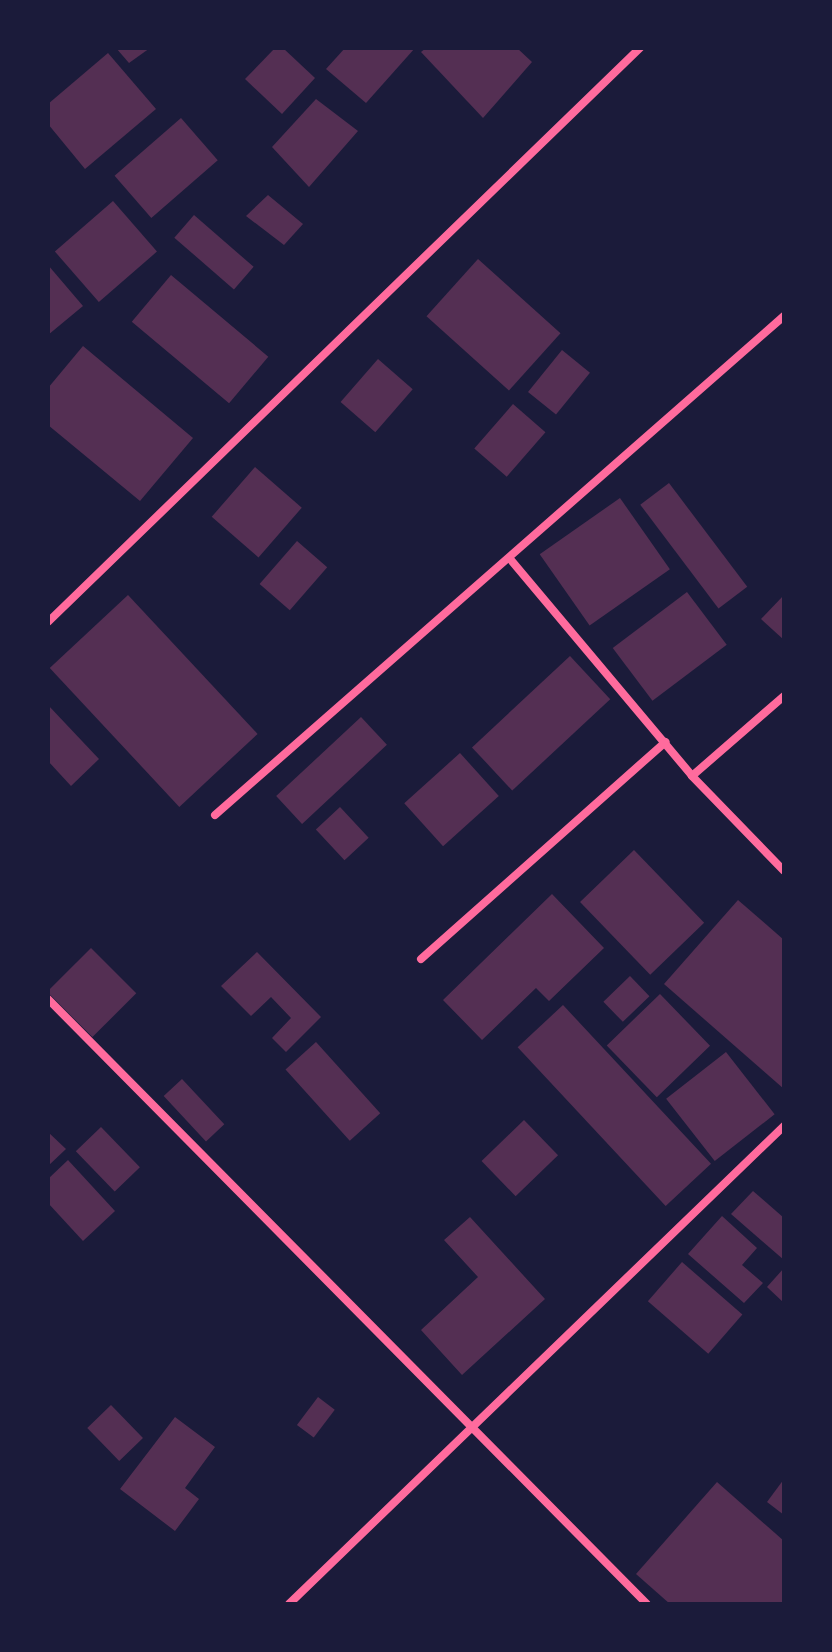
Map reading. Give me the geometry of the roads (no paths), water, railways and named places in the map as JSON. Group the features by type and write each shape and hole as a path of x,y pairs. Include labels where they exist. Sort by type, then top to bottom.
{"street":[{"path":"48,622 640,48"},
{"path":"215,815 511,560 784,316"},
{"path":"511,560 692,776 784,871"},
{"path":"692,776 784,696"},
{"path":"421,959 665,742"},
{"path":"48,999 647,1604"},
{"path":"289,1604 469,1426 784,1126"}]}
